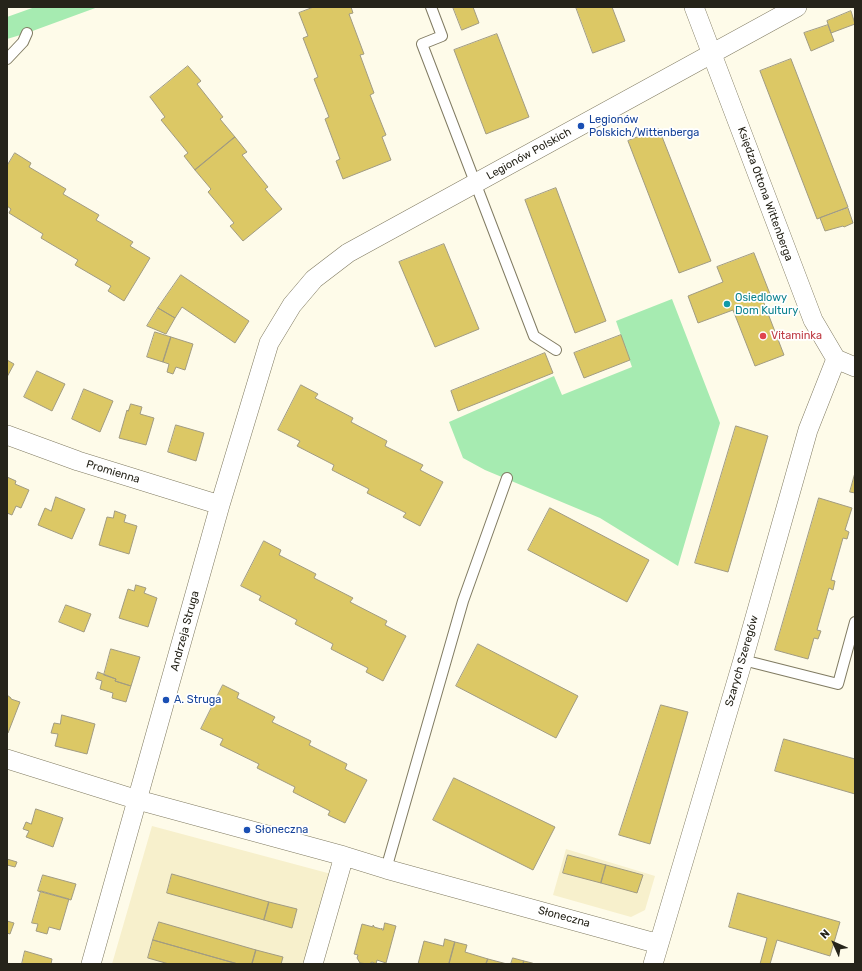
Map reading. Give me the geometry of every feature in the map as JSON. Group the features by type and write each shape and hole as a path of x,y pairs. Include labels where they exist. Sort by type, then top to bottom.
{"street":[{"name":"Księdza Ottona Wittenberga","path":"694,7 810,314 836,359"},
{"name":"Legionów Polskich","path":"292,305 314,279 348,253 797,7"},
{"name":"Andrzeja Struga","path":"91,964 220,505 269,343 292,305"},
{"path":"836,359 855,367"},
{"name":"Szarych Szeregów","path":"653,964 743,660 808,430 836,359"},
{"name":"Promienna","path":"7,435 78,461 220,505"},
{"name":"Słoneczna","path":"7,759 138,800 659,944"},
{"path":"313,964 344,856"}],"lane":[{"path":"431,7 442,36 422,44 534,336 556,350"},
{"path":"7,59 23,42 27,33"},
{"path":"386,869 463,601 507,478"},
{"path":"743,660 838,684 855,622"}],"shaded area":[{"path":"152,826 335,875 309,964 112,964"},
{"path":"566,849 655,876 645,910 631,917 553,895"}],"green space":[{"path":"35,7 98,7 7,39 7,17"},
{"path":"672,299 720,423 678,566 600,518 485,470 463,458 449,422 554,376 562,395 632,367 616,321"}],"building":[{"path":"314,7 351,7 353,13 349,14 364,54 360,55 374,93 370,95 386,135 382,137 391,160 343,179 336,161 340,159 325,119 329,117 314,79 318,77 303,38 308,36 299,13"},
{"path":"453,7 473,7 479,23 462,30"},
{"path":"576,7 612,7 625,41 593,53"},
{"path":"851,11 855,24 831,33 827,21"},
{"path":"828,25 834,41 811,51 804,33"},
{"path":"497,34 529,117 486,134 454,50"},
{"path":"791,59 848,207 817,219 760,71"},
{"path":"188,66 201,81 197,84 223,117 220,119 235,137 195,170 184,156 188,153 161,120 165,117 150,97"},
{"path":"659,129 711,261 679,273 628,141"},
{"path":"235,137 247,152 242,155 268,187 265,189 282,209 243,241 230,226 234,223 208,192 211,189 195,170"},
{"path":"15,153 31,163 29,167 66,189 63,194 99,215 96,220 133,242 130,246 150,258 124,301 108,291 111,286 75,265 78,260 41,238 43,234 9,213 11,209 7,206 7,166"},
{"path":"556,188 606,321 575,333 525,200"},
{"path":"848,208 853,223 844,227 825,231 820,218"},
{"path":"444,244 479,329 435,347 399,262"},
{"name":"Osiedlowy Dom Kultury","path":"754,253 770,294 762,298 784,355 755,366 733,310 698,323 688,296 723,282 717,267"},
{"path":"181,275 249,321 235,343 182,307 175,318 158,308"},
{"path":"158,308 175,318 166,334 147,326"},
{"path":"155,332 171,337 163,362 147,357"},
{"path":"621,335 630,360 584,378 574,353"},
{"path":"171,337 193,344 185,370 176,367 173,374 167,372 169,364 163,362"},
{"path":"545,353 553,373 458,411 451,391"},
{"path":"7,360 14,364 7,377"},
{"path":"37,371 65,384 52,411 24,397"},
{"path":"301,385 318,394 315,398 353,418 351,422 387,441 385,446 423,465 420,470 443,482 420,526 403,517 406,513 367,493 369,489 332,470 334,465 297,446 300,441 278,430"},
{"path":"84,389 113,401 100,432 72,419"},
{"path":"131,404 142,407 140,414 154,418 146,445 119,438 127,410 128,411"},
{"path":"176,425 204,433 196,461 168,452"},
{"path":"736,426 768,436 728,572 695,563"},
{"path":"855,473 855,493 850,492"},
{"path":"7,477 16,481 15,484 29,490 21,508 16,506 12,515 7,513"},
{"path":"56,497 85,509 72,539 38,525 45,508 51,511"},
{"path":"819,498 852,508 845,530 849,532 847,539 843,538 831,580 835,581 833,590 829,588 817,630 821,631 818,639 814,638 808,659 775,650"},
{"path":"550,508 649,560 627,602 528,550"},
{"path":"115,511 126,515 124,522 137,526 129,554 99,545 107,517 113,518"},
{"path":"264,541 281,550 279,555 316,574 314,578 353,598 350,602 387,621 385,625 406,636 383,681 366,672 368,668 331,649 333,644 295,624 297,620 259,600 261,596 241,586"},
{"path":"136,585 146,588 144,593 157,598 148,627 119,618 128,589 134,591"},
{"path":"66,605 91,614 84,632 59,622"},
{"path":"478,644 578,696 556,738 456,686"},
{"path":"111,649 140,657 131,686 115,681 116,679 104,675"},
{"path":"98,672 116,679 115,681 131,686 126,702 112,698 113,693 100,689 102,681 96,679"},
{"path":"223,685 239,693 237,698 275,717 272,722 311,741 309,745 347,764 345,769 367,780 345,823 328,815 330,811 293,792 295,787 257,768 259,764 220,745 223,739 201,729"},
{"path":"7,695 11,699 20,702 8,733 7,732"},
{"path":"661,705 688,712 650,844 619,835"},
{"path":"62,715 95,724 87,754 55,746 58,734 51,733 54,723 60,724"},
{"path":"784,739 855,759 855,794 775,771"},
{"path":"454,778 555,827 533,870 433,820"},
{"path":"36,809 63,818 53,847 26,837 29,831 23,829 26,822 31,824"},
{"path":"568,855 606,865 601,883 563,873"},
{"path":"7,859 17,862 15,867 7,865"},
{"path":"606,865 643,875 637,893 601,883"},
{"path":"172,874 269,902 264,920 167,893"},
{"path":"43,875 76,884 71,900 38,891"},
{"path":"41,891 69,899 60,930 49,927 47,934 36,931 38,924 32,923"},
{"path":"738,893 840,922 830,956 777,940 770,964 760,964 767,938 729,927"},
{"path":"269,902 297,909 292,928 264,920"},
{"path":"7,921 14,923 10,934 7,933"},
{"path":"159,922 256,950 252,964 238,964 153,940"},
{"path":"385,923 396,926 386,963 377,960 376,964 372,962 369,964 360,963 357,958 358,955 354,954 362,924 373,927 373,925 374,927 382,928 383,930"},
{"path":"445,939 455,942 449,964 418,964 424,941 443,946"},
{"path":"153,940 238,964 169,964 148,958"},
{"path":"455,942 467,945 465,952 488,959 486,964 449,964"},
{"path":"256,950 283,957 281,964 252,964"},
{"path":"25,951 52,959 51,964 22,964"},
{"path":"513,958 524,961 523,964 511,964"},
{"path":"488,959 507,964 486,964"},
{"path":"524,961 532,963 535,964 523,964"}],"place":[{"name":"Legionów Polskich/Wittenberga","path":"581,126"},
{"name":"Osiedlowy Dom Kultury","path":"727,304"},
{"name":"Vitaminka","path":"763,336"},
{"name":"A. Struga","path":"166,700"},
{"name":"Słoneczna","path":"247,830"}]}
